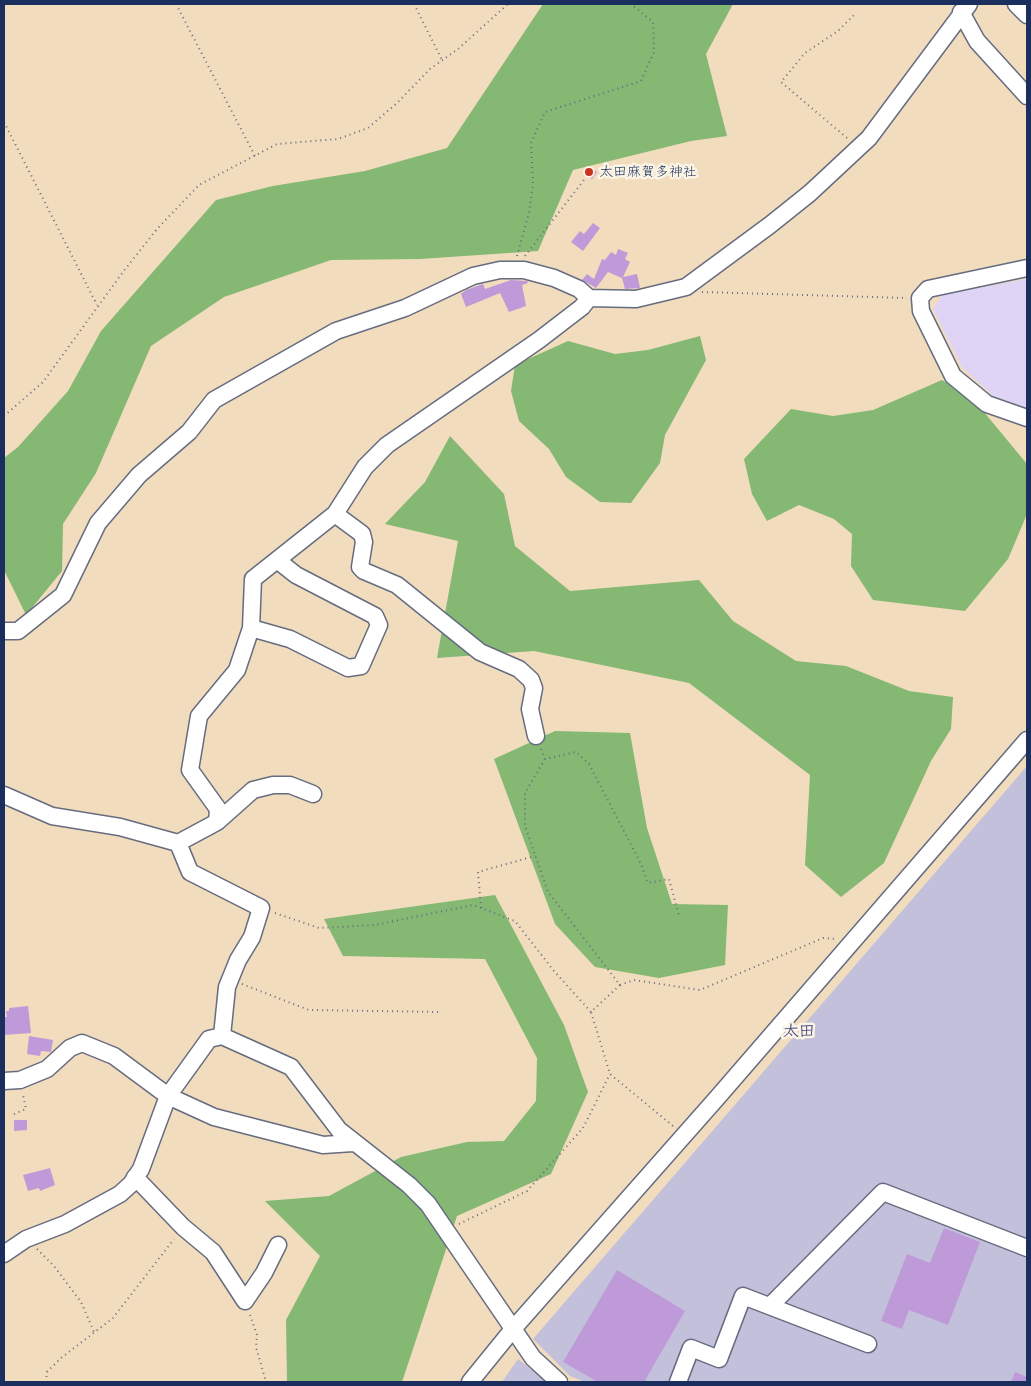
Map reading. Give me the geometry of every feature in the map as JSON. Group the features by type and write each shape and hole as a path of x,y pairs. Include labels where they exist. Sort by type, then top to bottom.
{"street":[{"path":"1016,4 1027,15"},
{"path":"4,631 18,631 63,595 98,523 139,475 189,432 214,400 336,331 405,308 473,276 500,270 514,270 554,278 579,289 589,298 636,299 686,287 790,209 859,148 880,124 964,10"},
{"path":"964,10 977,41 1027,96"},
{"path":"1027,268 928,289 920,298 921,311 953,376 987,404 1027,418"},
{"path":"217,822 218,810 190,770 199,716 238,670 251,628 253,579 335,514 365,468 387,445 539,340 589,298"},
{"path":"335,514 362,534 364,542 360,567 364,571 397,585 480,652 519,669 531,680 534,688 530,708 536,736"},
{"path":"251,628 290,639 348,668 361,666 379,625 375,616 296,575 277,560"},
{"path":"470,1382 513,1328 685,1135 1027,740"},
{"path":"4,795 52,816 120,827 178,842 217,822 253,790 273,785 290,785 313,794"},
{"path":"178,842 190,872 261,908 252,936 238,960 230,980 222,1036"},
{"path":"4,1254 26,1239 65,1224 120,1194 141,1169 168,1096 209,1039 222,1036 291,1067 339,1130 353,1143 409,1185 428,1204 533,1358 560,1382"},
{"path":"12,1081 47,1069 70,1048 82,1043 114,1056 168,1096 214,1117 323,1145 353,1143"},
{"path":"135,1178 184,1227 213,1252 245,1301 264,1273 278,1245"},
{"path":"770,1306 883,1192 1027,1248"},
{"path":"678,1382 691,1348 718,1359 742,1296 868,1344"}],"path":[{"path":"176,4 255,156"},
{"path":"414,4 442,60"},
{"path":"4,416 43,382 98,305 157,229 199,185 277,144 338,139 368,128 442,60 478,32 508,4"},
{"path":"514,270 529,213 534,184 531,143 545,112 641,81 654,52 653,22 631,4"},
{"path":"856,13 838,32 805,53 781,82 859,148"},
{"path":"4,122 98,305"},
{"path":"514,270 584,180"},
{"path":"686,287 696,292 920,298"},
{"path":"536,736 545,759"},
{"path":"620,985 548,892 525,826 526,793 545,759 576,752 589,764 641,864 648,883 669,879 679,916"},
{"path":"481,908 478,872 535,856"},
{"path":"261,908 319,928 375,925 473,905 516,921 554,971 591,1012 610,1074 685,1135"},
{"path":"591,1012 620,985 634,980 700,990 823,938 854,940"},
{"path":"230,980 309,1010 442,1012"},
{"path":"446,1230 527,1191 583,1128 610,1074"},
{"path":"12,1081 26,1109 14,1114"},
{"path":"46,1382 47,1372 61,1358 95,1334 112,1318 184,1227"},
{"path":"26,1239 54,1266 81,1302 95,1334"},
{"path":"245,1301 257,1335 256,1347 266,1382"}],"shaded area":[{"path":"1027,279 1027,408 993,396 962,367 933,309 942,295"},
{"path":"1027,766 1027,1382 585,1382 570,1376 533,1339"},
{"path":"518,1359 547,1382 502,1382"}],"green space":[{"path":"543,4 733,4 706,54 727,136 691,141 573,170 538,251 420,259 331,260 224,297 151,346 96,473 63,524 62,571 26,615 4,570 4,458 18,447 68,391 101,331 216,200 273,186 365,171 447,148"},
{"path":"700,336 706,360 665,435 660,463 631,503 600,502 566,477 549,449 519,421 511,391 515,365 568,341 615,354 648,350"},
{"path":"942,380 974,400 1027,464 1027,514 1008,559 965,611 873,600 851,566 852,534 834,519 799,505 767,521 752,494 744,459 791,409 833,416 873,410"},
{"path":"450,436 504,494 515,546 570,591 699,580 733,621 796,661 846,666 909,691 953,697 951,729 931,761 884,863 841,897 805,865 810,775 689,683 534,651 437,658 458,541 385,524 425,482"},
{"path":"555,731 630,733 647,828 672,904 728,905 725,965 659,978 595,967 555,924 494,759"},
{"path":"495,895 564,1025 588,1092 551,1174 457,1216 402,1382 287,1382 286,1320 320,1256 265,1201 329,1196 401,1157 467,1142 504,1141 536,1101 537,1058 485,959 343,956 324,919"}],"building":[{"path":"589,166 597,172 592,179 584,174"},
{"path":"593,223 600,228 583,251 571,242 580,231 584,234"},
{"path":"618,249 628,253 625,259 630,262 623,277 637,274 640,288 625,289 622,278 608,272 596,288 582,280 587,274 594,279 602,259 605,260 611,252 616,255"},
{"path":"511,280 527,281 528,283 522,285 526,306 509,312 500,293 466,307 461,294 466,290 483,284 485,289"},
{"path":"28,1006 31,1033 4,1035 6,1011 9,1011 9,1008"},
{"path":"29,1036 53,1040 51,1052 41,1051 40,1056 27,1054"},
{"path":"14,1120 27,1120 27,1130 14,1131"},
{"path":"50,1168 55,1185 40,1191 39,1188 28,1191 23,1175"},
{"path":"944,1228 980,1242 948,1325 909,1310 902,1329 881,1321 907,1254 930,1263"},
{"path":"617,1270 685,1311 644,1382 598,1382 563,1362"},
{"path":"1015,1372 1027,1377 1027,1382 1011,1382"}],"place":[{"name":"太田麻賀多神社","path":"589,172"}],"district":[{"name":"太田","path":"799,1032"}]}
